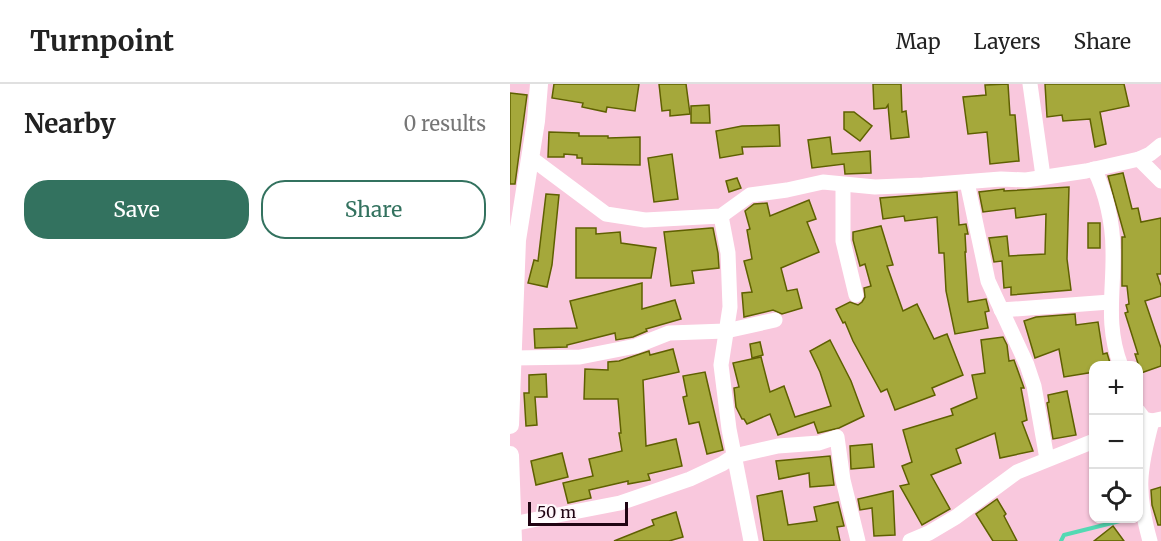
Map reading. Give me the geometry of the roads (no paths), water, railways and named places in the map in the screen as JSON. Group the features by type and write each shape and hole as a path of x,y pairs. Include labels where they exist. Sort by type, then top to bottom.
{"street":[{"path":"510,425 512,336 518,240 531,158 539,84"},
{"path":"1030,84 1043,176"},
{"path":"531,158 606,214 645,220 721,216 750,195 823,182 875,187 1026,180 1139,159 1161,145"},
{"path":"1139,159 1161,181"},
{"path":"1094,169 1108,213 1113,248 1111,333 1119,361"},
{"path":"967,182 988,281 1027,364 1034,386 1047,459"},
{"path":"843,185 843,241 856,295"},
{"path":"721,216 728,253 730,296 721,365 734,456 751,541"},
{"path":"1001,310 1110,302"},
{"path":"512,358 580,357 636,346 669,333 726,331 775,320"},
{"path":"1147,418 1140,494 1150,541"},
{"path":"510,455 513,532 620,503 690,479 734,456 778,446 819,443 837,437 843,480 858,541"},
{"path":"910,541 956,517 1017,471 1089,443"}],"waterway":[{"path":"1061,541 1064,535 1112,523"}]}
